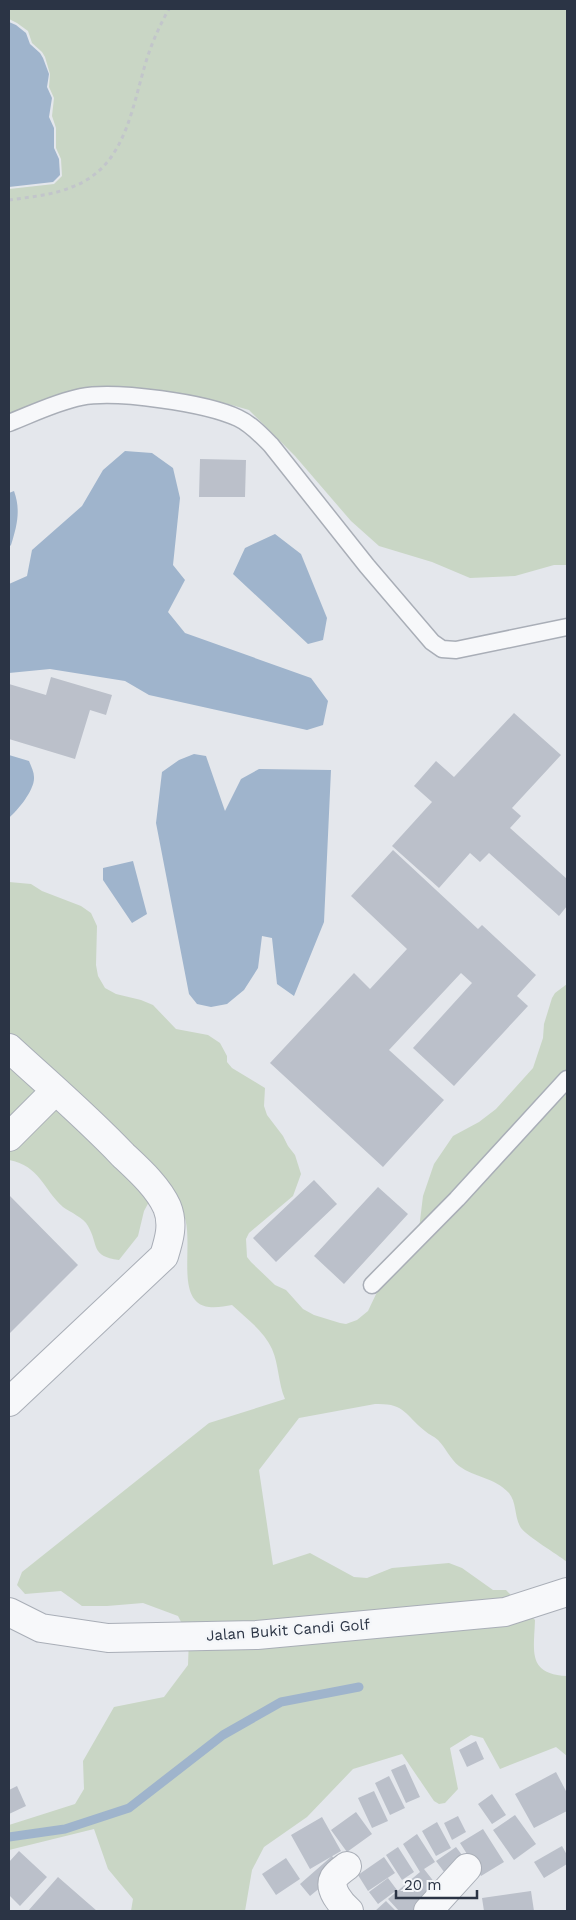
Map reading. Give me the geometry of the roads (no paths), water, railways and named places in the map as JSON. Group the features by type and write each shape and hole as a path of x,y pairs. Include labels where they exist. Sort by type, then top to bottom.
{"street":[{"path":"9,1048 88,1118 150,1182 167,1208 171,1224 170,1237 164,1256 9,1402"},
{"path":"9,1137 55,1090"},
{"name":"Jalan Bukit Candi Golf","path":"9,1612 41,1628 108,1638 256,1635 505,1612 567,1592"},
{"path":"347,1866 334,1878 333,1885 336,1895 349,1911"},
{"path":"428,1911 466,1868"}],"lane":[{"path":"9,423 81,397 101,395 129,396 194,405 239,419 258,432 271,445 366,566 432,642 442,649 474,648 567,627"},
{"path":"372,1285 457,1198 567,1079"}],"water":[{"path":"9,22 26,33 30,44 43,58 49,74 47,87 52,98 49,117 54,128 54,148 59,159 60,175 53,182 9,187"},
{"path":"125,451 152,453 173,468 180,498 173,565 185,580 168,612 185,633 311,678 328,701 323,725 307,730 149,695 125,681 50,669 9,673 9,584 27,576 32,550 82,506 103,470"},
{"path":"14,491 17,518 9,547 9,493"},
{"path":"275,534 301,554 327,618 323,640 308,644 233,574 245,548"},
{"path":"194,754 206,756 225,811 241,779 259,769 331,770 324,922 294,996 277,984 272,938 262,936 258,968 244,990 227,1004 211,1007 197,1004 189,994 156,823 162,772 179,760"},
{"path":"9,755 29,761 33,771 34,782 29,794 9,818"},
{"path":"133,861 147,914 132,923 103,880 103,868"}],"waterway":[{"path":"9,1837 65,1829 129,1808 223,1735 281,1702 359,1687"}]}
